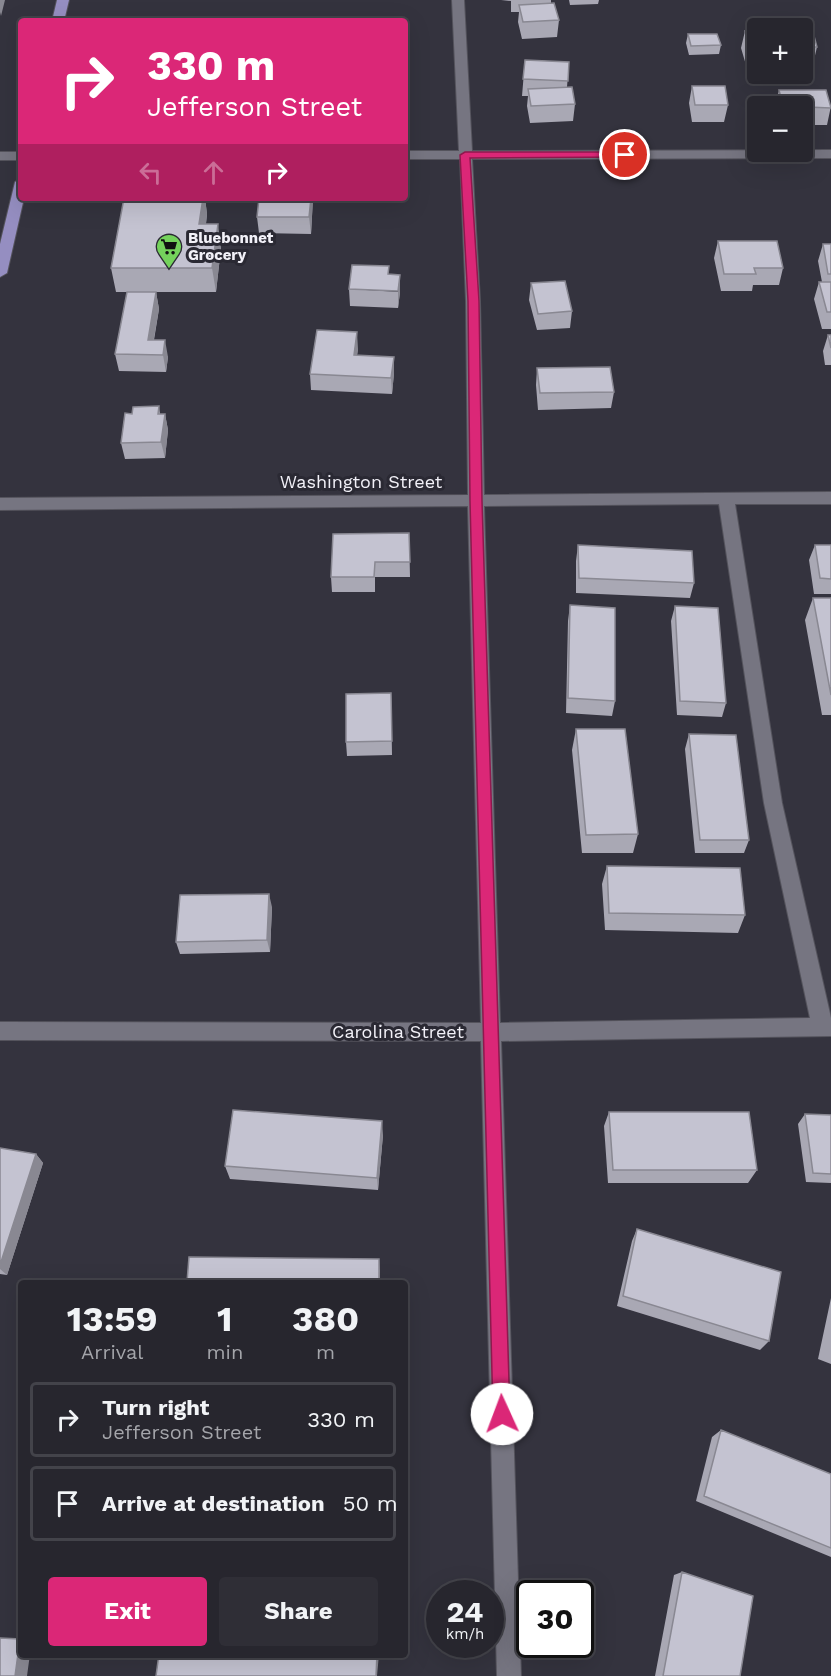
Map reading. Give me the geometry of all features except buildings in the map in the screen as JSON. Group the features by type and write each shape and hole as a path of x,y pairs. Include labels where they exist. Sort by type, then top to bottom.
{"main road":[{"path":"59,18 63,0"},
{"path":"0,273 18,195"}],"street":[{"path":"458,0 473,301 476,501 509,1676"},
{"path":"408,155 831,154"},
{"path":"0,156 18,156"},
{"name":"Washington Street","path":"0,504 831,498"},
{"path":"726,499 773,803 827,1027"},
{"name":"Carolina Street","path":"0,1031 491,1032 827,1027"}],"place":[{"name":"Bluebonnet Grocery","path":"169,270"}],"route":[{"path":"502,1414 476,501 473,301 465,155 625,155"}]}
